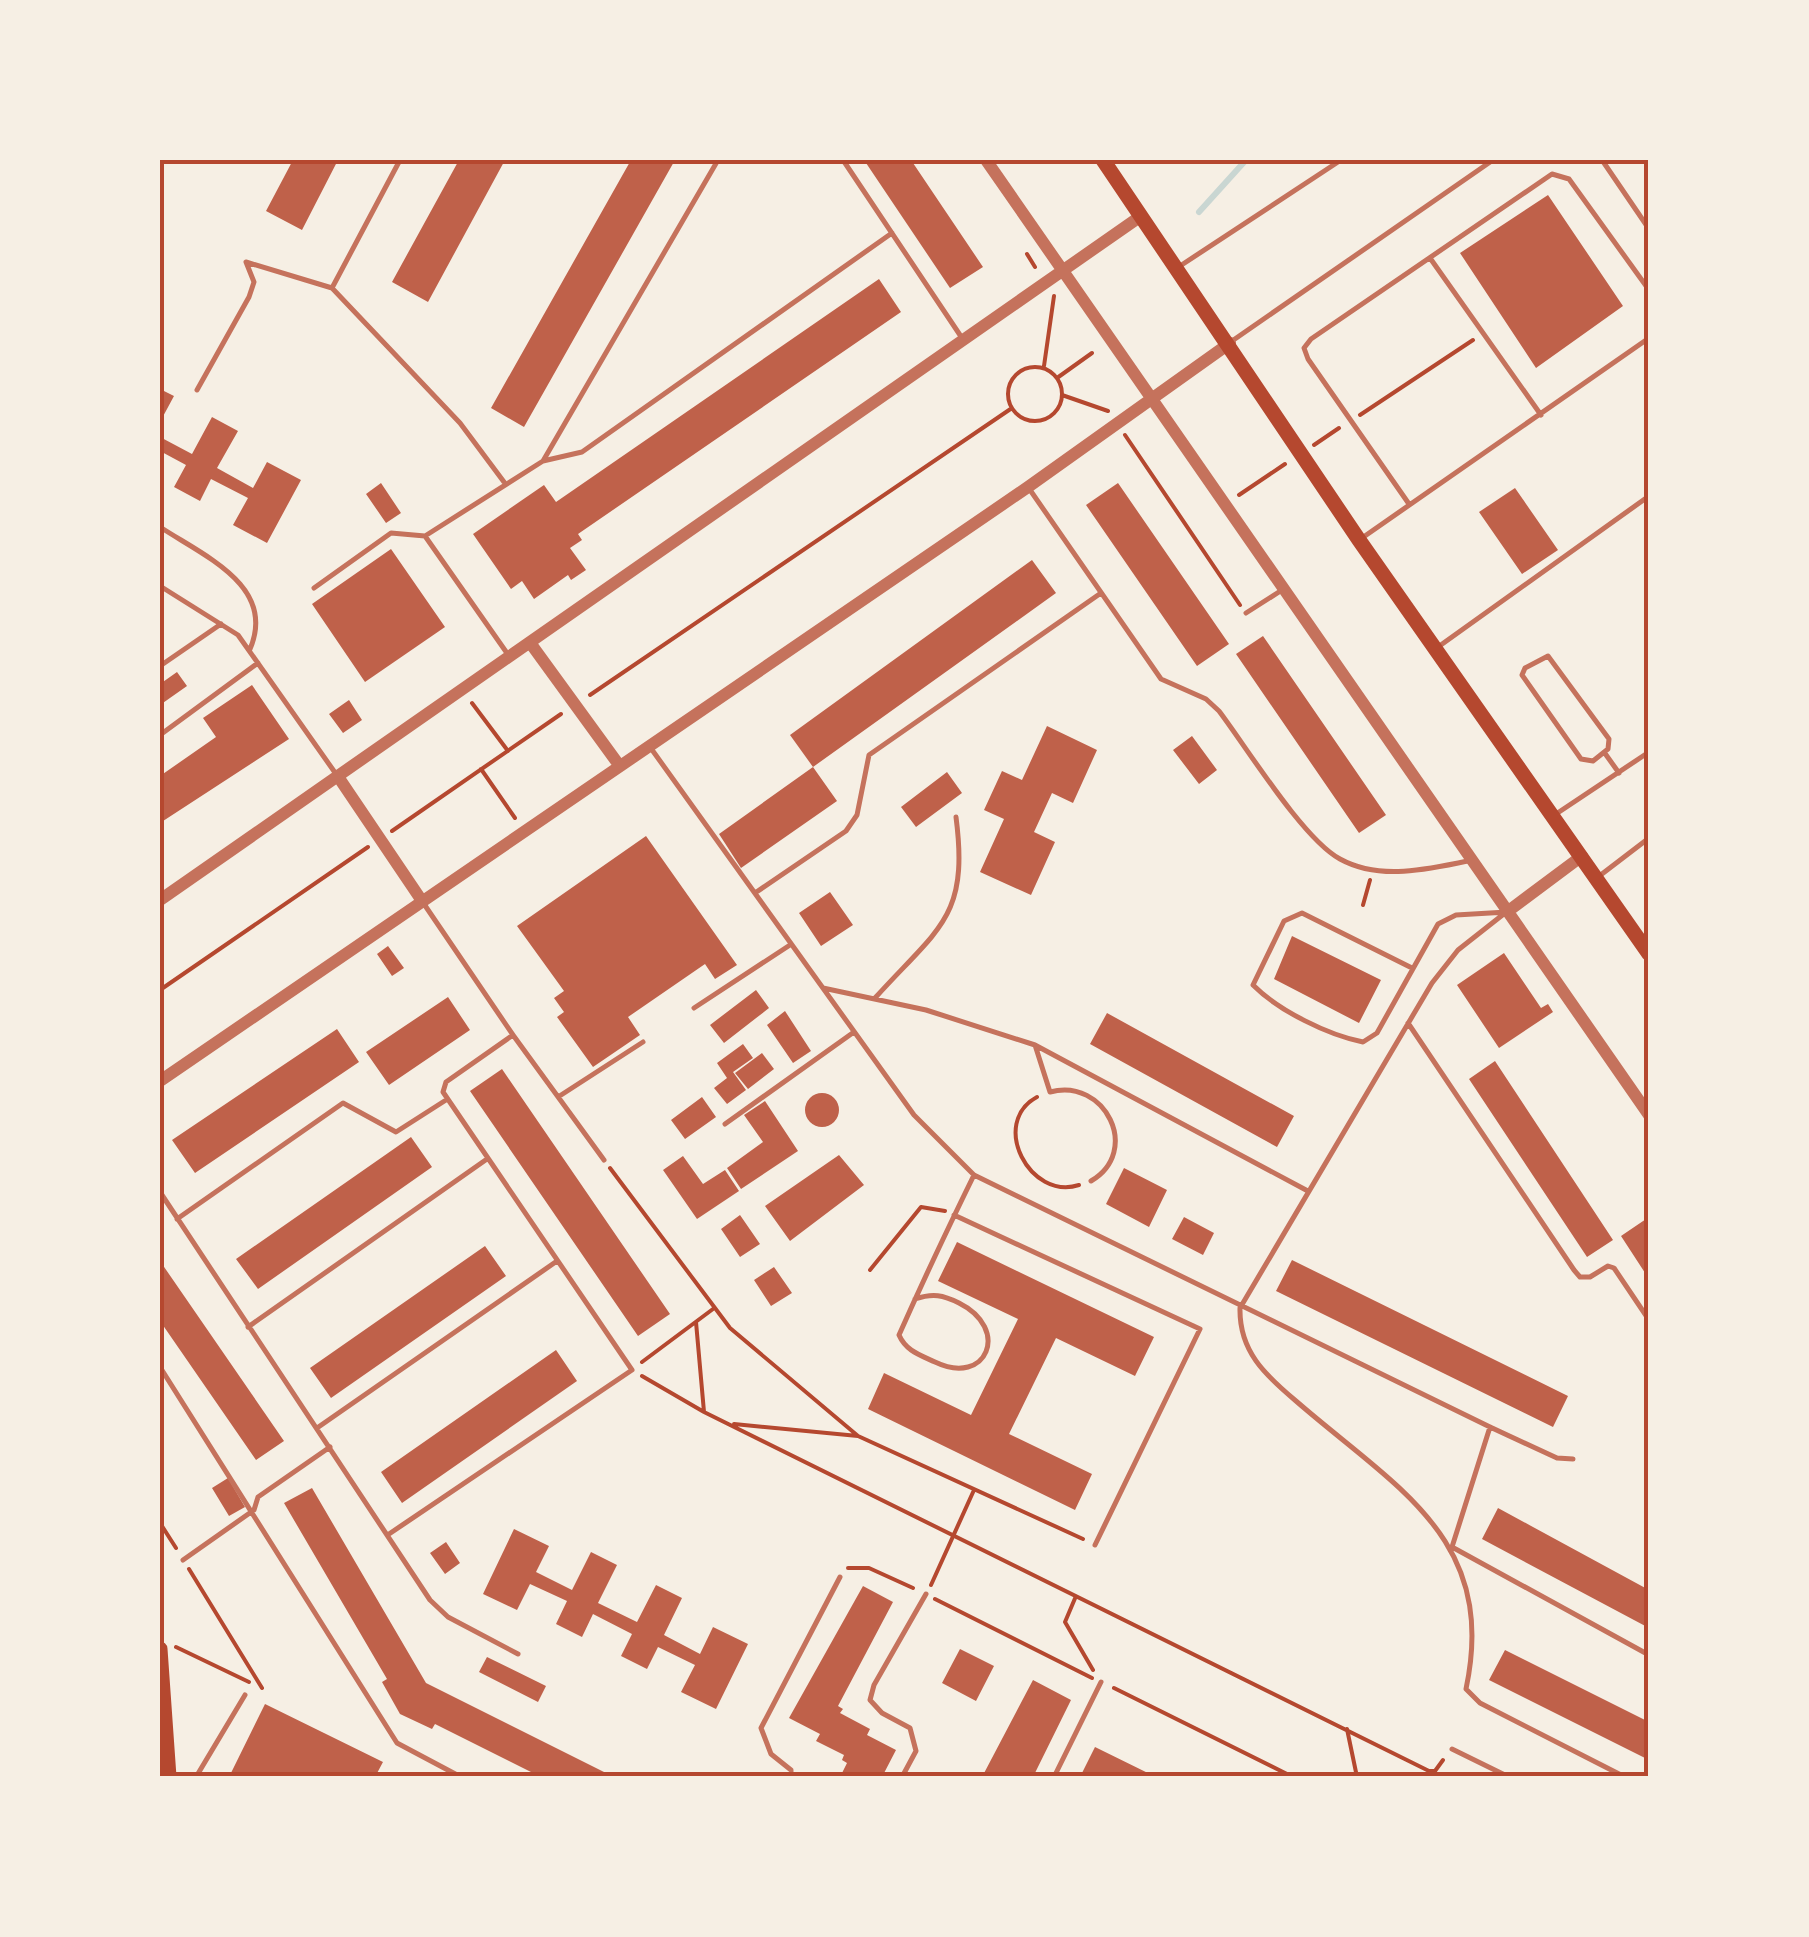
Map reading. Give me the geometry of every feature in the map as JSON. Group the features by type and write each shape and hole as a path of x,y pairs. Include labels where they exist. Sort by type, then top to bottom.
{"main road":[{"path":"1103,160 1230,343 1359,540 1649,954"},
{"path":"166,1648 169,1777"}],"street":[{"path":"986,160 1222,506 1649,1115"},
{"path":"160,900 1141,216"},
{"path":"160,1080 1028,487 1230,343"},
{"path":"531,644 618,765"},
{"path":"339,778 422,901"},
{"path":"1507,912 1582,856"}],"lane":[{"path":"332,288 400,160"},
{"path":"542,461 718,160"},
{"path":"843,160 963,341"},
{"path":"1178,268 1341,160"},
{"path":"1230,343 1493,160"},
{"path":"1602,160 1649,229"},
{"path":"1410,504 1304,348 1552,174 1562,174 1649,290"},
{"path":"314,588 391,533 425,536 542,461 582,452 892,233"},
{"path":"1430,258 1540,415"},
{"path":"197,390 249,297 254,282 246,262 332,288 460,423 504,482"},
{"path":"1359,540 1649,338"},
{"path":"1028,487 1161,679 1206,699 1220,711 1318,842 1341,860 1373,870 1412,872 1471,860"},
{"path":"1438,648 1649,496"},
{"path":"160,527 250,593 258,622 250,649"},
{"path":"425,536 510,658"},
{"path":"160,586 221,624 250,649 339,778"},
{"path":"1246,613 1282,590"},
{"path":"755,894 846,831 857,816 869,755 1101,592"},
{"path":"160,666 221,624"},
{"path":"1541,657 1554,660 1609,739 1611,744 1604,752 1592,761 1581,759 1525,679 1524,668 1541,657"},
{"path":"160,735 258,663"},
{"path":"648,745 914,1115 974,1175 1490,1427 1557,1458 1573,1459"},
{"path":"1604,752 1619,773"},
{"path":"1554,816 1649,752"},
{"path":"875,999 938,928 957,899 962,867 956,817"},
{"path":"1596,878 1649,838"},
{"path":"422,901 604,1160"},
{"path":"1412,968 1302,912 1284,922 1253,985 1265,997 1363,1042 1377,1032 1438,924 1456,915 1507,912"},
{"path":"1507,912 1458,950 1408,1022 1240,1308 1240,1328 1262,1373 1416,1506 1452,1547 1649,1655"},
{"path":"694,1008 790,945"},
{"path":"821,988 875,999 1036,1045 1306,1190"},
{"path":"1408,1022 1574,1270 1580,1277 1590,1277 1608,1266 1614,1268 1649,1320"},
{"path":"725,1124 854,1032"},
{"path":"389,1534 632,1370 442,1092 446,1082 513,1035"},
{"path":"558,1097 643,1042"},
{"path":"1036,1045 1050,1092 1065,1088 1080,1091 1107,1111 1117,1144 1105,1172 1091,1181"},
{"path":"177,1219 343,1103 396,1132 446,1100"},
{"path":"248,1327 487,1160"},
{"path":"915,1299 944,1296 977,1312 988,1325 988,1344 982,1359 968,1370 952,1370 911,1351 899,1335 915,1299 954,1215 974,1175"},
{"path":"160,1192 439,1609 518,1654"},
{"path":"954,1215 1200,1328 1095,1545"},
{"path":"317,1428 557,1261"},
{"path":"160,1366 397,1742 461,1777"},
{"path":"1490,1427 1452,1547 1474,1615 1466,1689 1480,1703 1625,1777"},
{"path":"183,1560 254,1510 258,1497 330,1447"},
{"path":"791,1777 790,1770 771,1754 760,1728 840,1577"},
{"path":"902,1777 916,1751 910,1728 882,1713 870,1700 874,1684 926,1594"},
{"path":"1054,1777 1101,1682"},
{"path":"196,1777 245,1695"},
{"path":"1452,1748 1509,1777"}],"path":[{"path":"1027,254 1054,296 1044,368"},
{"path":"1222,506 1483,333"},
{"path":"1057,378 1092,353"},
{"path":"1023,368 1044,368 1057,378 1062,395 1052,416 1038,422 1026,420 1012,408 1006,391 1015,373 1023,368"},
{"path":"1062,395 1105,406 1246,613"},
{"path":"160,990 1012,408"},
{"path":"464,691 508,751"},
{"path":"481,770 523,830"},
{"path":"1363,905 1373,870"},
{"path":"1050,1092 1031,1100 1016,1121 1015,1134 1023,1161 1032,1174 1058,1188 1091,1181"},
{"path":"604,1160 713,1309 858,1436 1095,1545"},
{"path":"870,1270 921,1208 934,1206 954,1215"},
{"path":"713,1309 632,1370 704,1412 1430,1770 1434,1771 1452,1748"},
{"path":"696,1320 704,1412"},
{"path":"727,1423 858,1436"},
{"path":"926,1594 975,1488"},
{"path":"160,1523 262,1688 182,1648 166,1648"},
{"path":"840,1577 851,1566 869,1568 1293,1777"},
{"path":"1076,1596 1065,1622 1101,1682"},
{"path":"1347,1729 1357,1777"}],"building":[{"path":"293,160 338,160 302,230 266,211"},
{"path":"459,160 505,160 428,302 392,282"},
{"path":"631,160 675,160 524,427 491,408"},
{"path":"864,160 911,160 983,267 950,288"},
{"path":"1548,195 1623,306 1536,368 1460,253"},
{"path":"879,279 901,312 578,534 582,540 570,548 586,570 571,580 568,575 534,599 522,581 511,589 473,534 544,485 556,502"},
{"path":"160,389 174,396 160,422"},
{"path":"212,417 238,431 217,468 253,488 267,462 301,480 267,543 233,525 248,498 211,479 200,501 174,487 186,465 160,451 160,437 192,454"},
{"path":"381,483 401,513 386,523 366,494"},
{"path":"1118,483 1229,644 1197,666 1086,505"},
{"path":"1515,488 1558,550 1522,574 1479,512"},
{"path":"391,549 445,627 365,682 312,604"},
{"path":"1032,560 1056,593 813,767 790,735"},
{"path":"1263,636 1386,815 1359,833 1236,654"},
{"path":"177,672 187,686 160,705 160,684"},
{"path":"252,685 289,739 160,823 160,776 216,737 203,718"},
{"path":"349,700 362,720 343,733 329,714"},
{"path":"1047,726 1097,750 1073,803 1052,793 1034,832 1055,842 1031,895 980,872 1004,819 984,810 1002,771 1022,780"},
{"path":"1192,736 1217,770 1199,784 1173,750"},
{"path":"813,767 837,801 741,868 719,834"},
{"path":"947,772 962,793 916,827 901,807"},
{"path":"646,836 737,965 715,979 705,964 628,1017 640,1035 593,1067 557,1017 564,1012 554,998 564,991 517,926"},
{"path":"830,892 853,925 821,946 799,913"},
{"path":"1292,936 1381,980 1359,1023 1274,979"},
{"path":"388,946 404,968 392,976 377,954"},
{"path":"1504,953 1541,1008 1548,1004 1553,1012 1499,1048 1457,985"},
{"path":"756,990 769,1008 724,1043 710,1025"},
{"path":"448,997 470,1030 389,1085 366,1052"},
{"path":"785,1011 811,1051 793,1063 767,1025"},
{"path":"1107,1013 1294,1116 1277,1147 1090,1044"},
{"path":"337,1029 359,1062 195,1173 172,1140"},
{"path":"743,1044 753,1058 733,1072 746,1090 727,1104 714,1088 727,1078 717,1063"},
{"path":"762,1053 774,1069 748,1089 735,1073"},
{"path":"1495,1061 1613,1240 1587,1257 1469,1079"},
{"path":"502,1069 670,1314 638,1336 470,1091"},
{"path":"822,1093 834,1098 839,1110 834,1122 822,1127 810,1122 805,1110 810,1098"},
{"path":"702,1097 716,1117 685,1139 671,1120"},
{"path":"765,1101 798,1151 741,1189 727,1168 763,1142 744,1115"},
{"path":"411,1137 432,1167 258,1289 236,1259"},
{"path":"839,1155 864,1185 790,1241 765,1206"},
{"path":"683,1156 703,1184 725,1170 739,1191 697,1219 663,1170"},
{"path":"1124,1168 1167,1190 1149,1227 1106,1204"},
{"path":"740,1215 760,1244 740,1257 721,1229"},
{"path":"1184,1217 1214,1233 1203,1255 1172,1239"},
{"path":"1649,1217 1649,1279 1621,1236"},
{"path":"957,1242 1154,1337 1135,1376 1056,1338 1009,1434 1092,1474 1075,1510 868,1409 884,1373 971,1415 1018,1319 938,1281"},
{"path":"485,1246 506,1276 331,1398 310,1368"},
{"path":"1292,1260 1568,1396 1553,1427 1276,1291"},
{"path":"160,1261 284,1441 256,1460 160,1321"},
{"path":"774,1267 792,1293 771,1306 754,1280"},
{"path":"556,1350 577,1381 402,1503 381,1472"},
{"path":"228,1478 245,1507 229,1516 212,1488"},
{"path":"312,1488 426,1683 614,1777 541,1777 435,1724 432,1729 400,1714 382,1682 387,1679 284,1503"},
{"path":"1498,1508 1649,1590 1649,1628 1482,1539"},
{"path":"514,1529 549,1546 536,1572 572,1590 591,1552 617,1565 598,1603 637,1622 656,1585 682,1598 664,1635 700,1654 713,1627 748,1644 716,1709 681,1692 695,1665 658,1647 647,1669 621,1656 632,1634 593,1614 582,1637 556,1624 567,1601 530,1584 517,1610 483,1594"},
{"path":"446,1542 460,1563 445,1574 430,1553"},
{"path":"863,1586 893,1602 838,1706 843,1709 840,1713 870,1729 867,1735 896,1750 882,1777 840,1777 847,1763 842,1760 844,1755 816,1741 820,1734 789,1718"},
{"path":"960,1649 994,1666 976,1701 942,1683"},
{"path":"1505,1650 1649,1722 1649,1760 1489,1680"},
{"path":"487,1657 546,1686 538,1702 479,1672"},
{"path":"1033,1680 1071,1700 1033,1777 982,1777"},
{"path":"265,1704 383,1762 375,1777 230,1775"},
{"path":"1095,1747 1156,1777 1080,1777"}],"waterway":[{"path":"1199,212 1246,160"}]}
